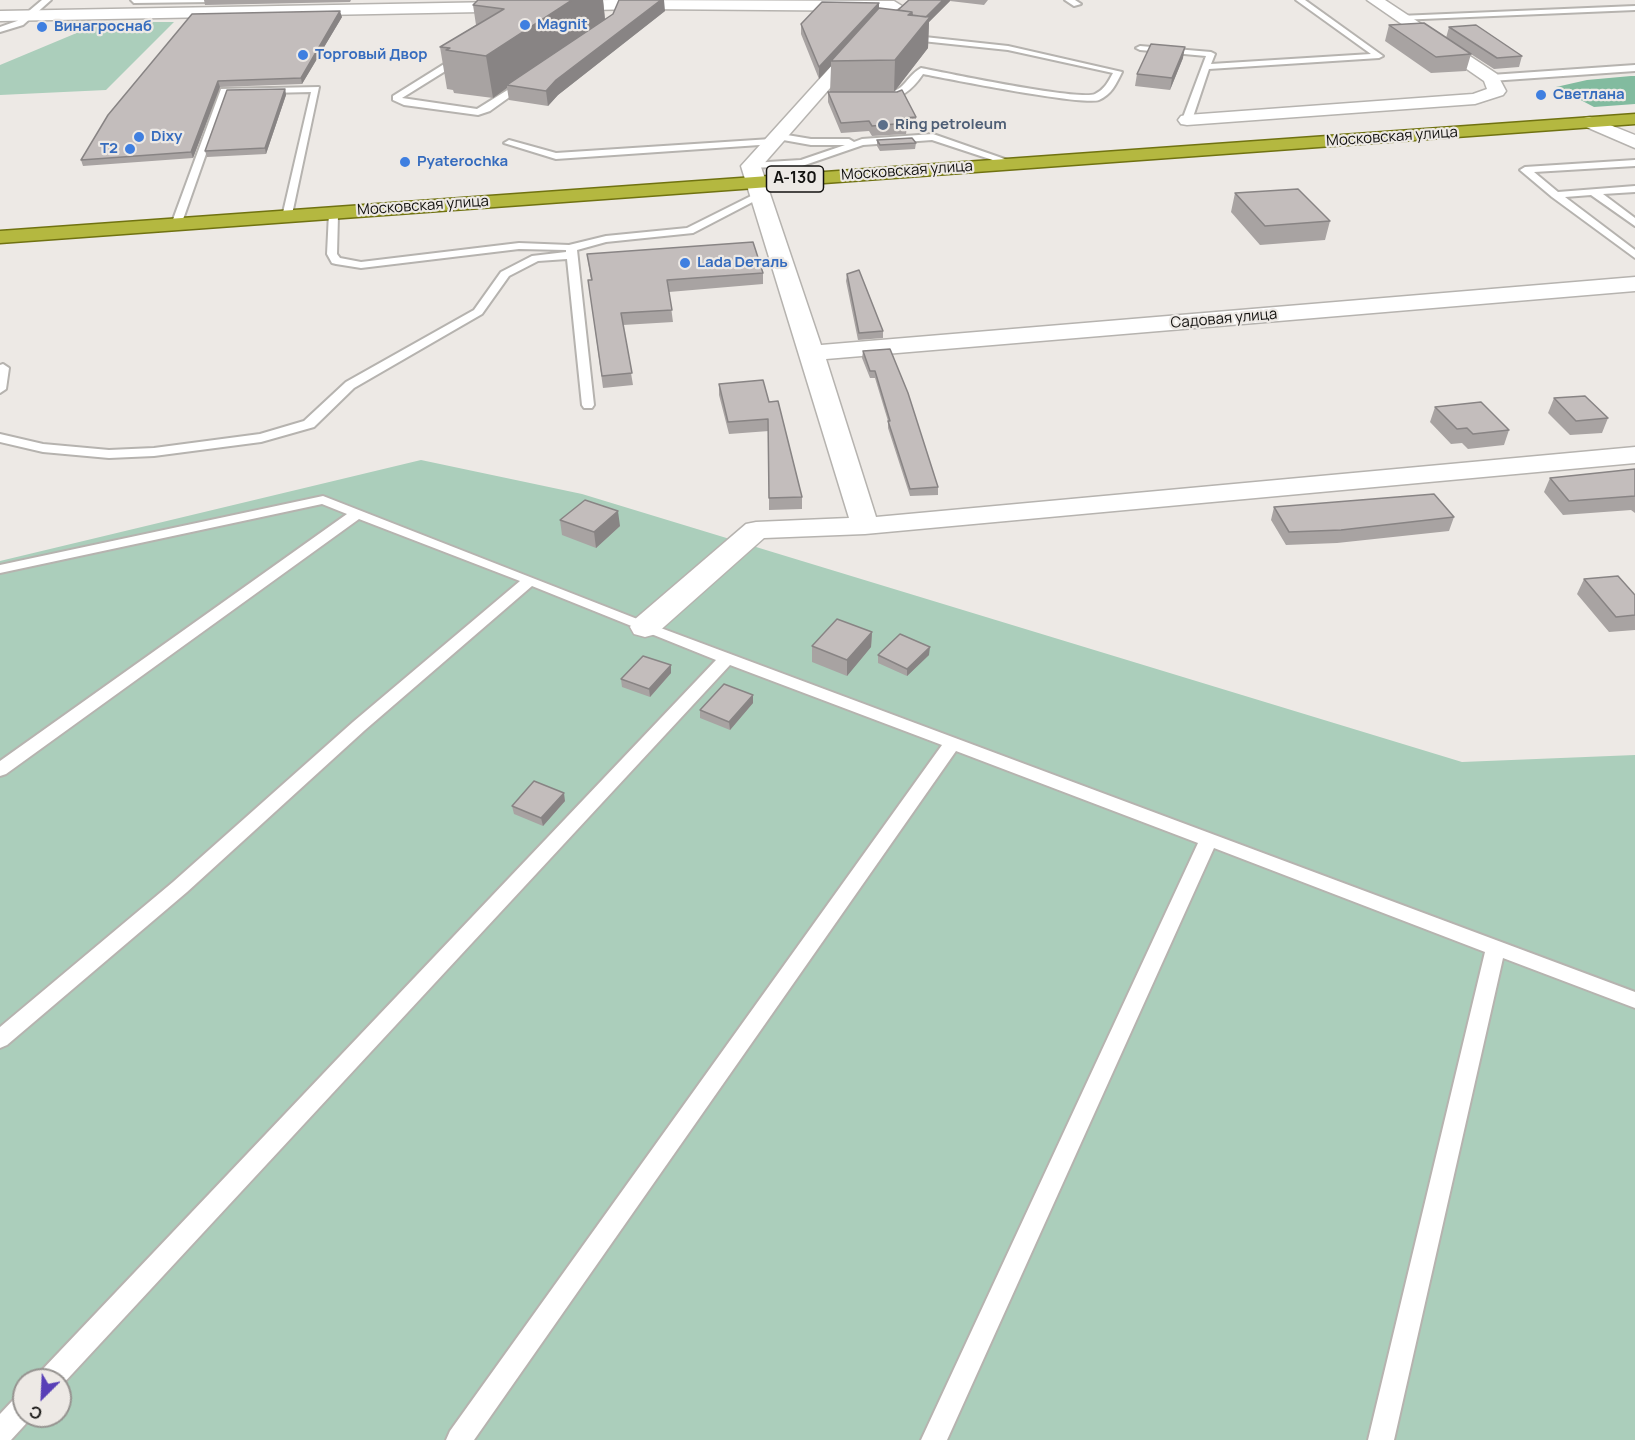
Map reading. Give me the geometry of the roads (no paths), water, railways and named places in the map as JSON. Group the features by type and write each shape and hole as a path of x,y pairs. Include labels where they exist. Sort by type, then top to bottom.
{"highway":[{"name":"Московская улица","path":"0,237 1635,118"}],"street":[{"path":"1187,120 1475,99 1497,91 1491,78 1375,0"},
{"path":"123,14 135,1"},
{"path":"0,16 477,4 492,13 615,10 645,2 898,3"},
{"path":"865,526 812,353 755,181 773,139 816,98 898,3"},
{"path":"1187,120 1215,149"},
{"path":"1590,122 1635,142"},
{"name":"Садовая улица","path":"812,353 1635,284"},
{"path":"645,627 756,530 865,526 1330,485 1635,455"}],"lane":[{"path":"0,30 20,23 47,0"},
{"path":"135,1 211,0"},
{"path":"1206,68 1379,56 1300,0"},
{"path":"1623,0 1635,7"},
{"path":"1399,18 1635,7"},
{"path":"875,97 897,97 913,84 921,71 1045,93 1095,98 1110,88 1118,72 1008,48 893,36"},
{"path":"467,44 452,63 396,98 404,102 478,112 487,109 534,76"},
{"path":"1140,48 1211,54 1187,120"},
{"path":"1491,78 1635,68"},
{"path":"176,225 224,91 316,89 287,217"},
{"path":"509,143 556,156 773,139 862,142 933,136 1014,164"},
{"path":"0,438 43,448 108,454 154,452 261,438 309,424 350,385 478,312 505,274 536,258 572,252 606,238 688,231 755,181 862,142"},
{"path":"1635,163 1525,170 1635,255"},
{"path":"1557,195 1635,189"},
{"path":"1593,192 1630,216 1635,223"},
{"path":"333,215 332,254 336,261 361,265 519,246 561,246 572,252"},
{"path":"572,252 588,405"},
{"path":"0,389 3,368"},
{"path":"0,569 323,500 645,627 1635,999"},
{"path":"0,770 357,514"},
{"path":"0,1039 180,887 359,726 530,580"},
{"path":"61,1368 727,658"},
{"path":"459,1440 952,743"},
{"path":"934,1440 1209,839"},
{"path":"1381,1440 1496,948"},
{"path":"0,1433 12,1420"}],"place":[{"name":"Magnit","path":"525,25"},
{"name":"Винагроснаб","path":"42,27"},
{"name":"Торговый Двор","path":"303,55"},
{"name":"Светлана","path":"1541,95"},
{"name":"Ring petroleum","path":"883,125"},
{"name":"Dixy","path":"139,137"},
{"name":"T2","path":"130,149"},
{"name":"Pyaterochka","path":"405,162"},
{"name":"Lada Dеталь","path":"685,263"}]}
